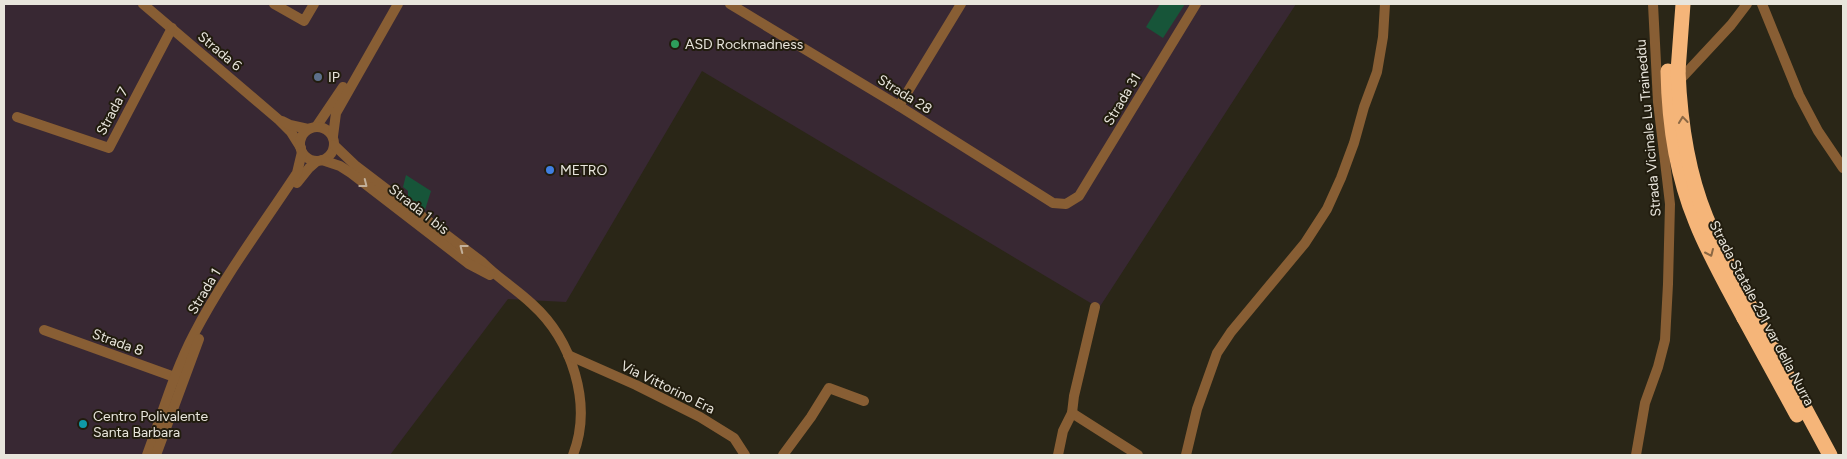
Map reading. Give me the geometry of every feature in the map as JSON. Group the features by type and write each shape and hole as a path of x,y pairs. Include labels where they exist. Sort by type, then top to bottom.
{"highway":[{"name":"Strada Statale 291 var della Nurra","path":"1673,4 1673,71 1685,146 1693,179 1709,224 1749,315 1818,455"},
{"name":"Strada Statale 291 var della Nurra","path":"1673,71 1683,4"},
{"name":"Strada Statale 291 var della Nurra","path":"1749,315 1830,455"}],"street":[{"name":"Strada 6","path":"143,4 279,120 291,132 302,150"},
{"path":"274,4 304,21 314,4"},
{"path":"390,4 336,99 302,137 302,150 310,159 320,160 330,156 336,113 398,4"},
{"name":"Strada 28","path":"730,4 899,106 1053,203 1066,204"},
{"path":"899,106 961,4"},
{"name":"Strada 31","path":"1066,204 1079,196 1196,4"},
{"path":"1186,455 1197,410 1222,344 1306,243 1327,209 1341,178 1377,72 1383,37 1385,4"},
{"name":"Strada Vicinale Lu Traineddu","path":"1636,455 1645,403 1665,340 1670,204 1658,102 1652,4"},
{"path":"1658,102 1706,54 1747,4"},
{"path":"1762,4 1799,95 1818,131 1843,168"},
{"name":"Strada 7","path":"17,118 108,148 172,28"},
{"name":"Strada 6","path":"279,120 290,125 312,128"},
{"path":"312,128 326,129 333,141"},
{"name":"Strada 1 bis","path":"333,141 356,166 482,262 532,304 557,332 577,378 581,413 577,446 573,455"},
{"name":"Strada 1","path":"156,455 193,335 219,291 297,173 302,150"},
{"name":"Strada 1 bis","path":"320,160 340,166 351,173 469,264 500,279"},
{"name":"Strada 1","path":"147,455 179,379 223,295 300,178 320,160"},
{"path":"1058,455 1063,431 1072,414 1074,396 1095,307"},
{"name":"Strada 8","path":"44,330 179,379"},
{"name":"Via Vittorino Era","path":"568,355 636,385 700,417 734,438 745,455"},
{"path":"783,455 811,417 829,388 864,401"},
{"path":"1072,414 1138,455"}],"shaded area":[{"path":"4,4 1296,4 1099,308 702,71 566,302 508,299 390,455 4,455"}],"green space":[{"path":"1160,4 1185,4 1163,38 1146,27"},
{"path":"406,175 431,191 425,210 408,197 408,191 403,187"}],"place":[{"name":"ASD Rockmadness","path":"675,44"},
{"name":"IP","path":"318,77"},
{"name":"METRO","path":"550,170"},
{"name":"Centro Polivalente Santa Barbara","path":"83,424"}]}
